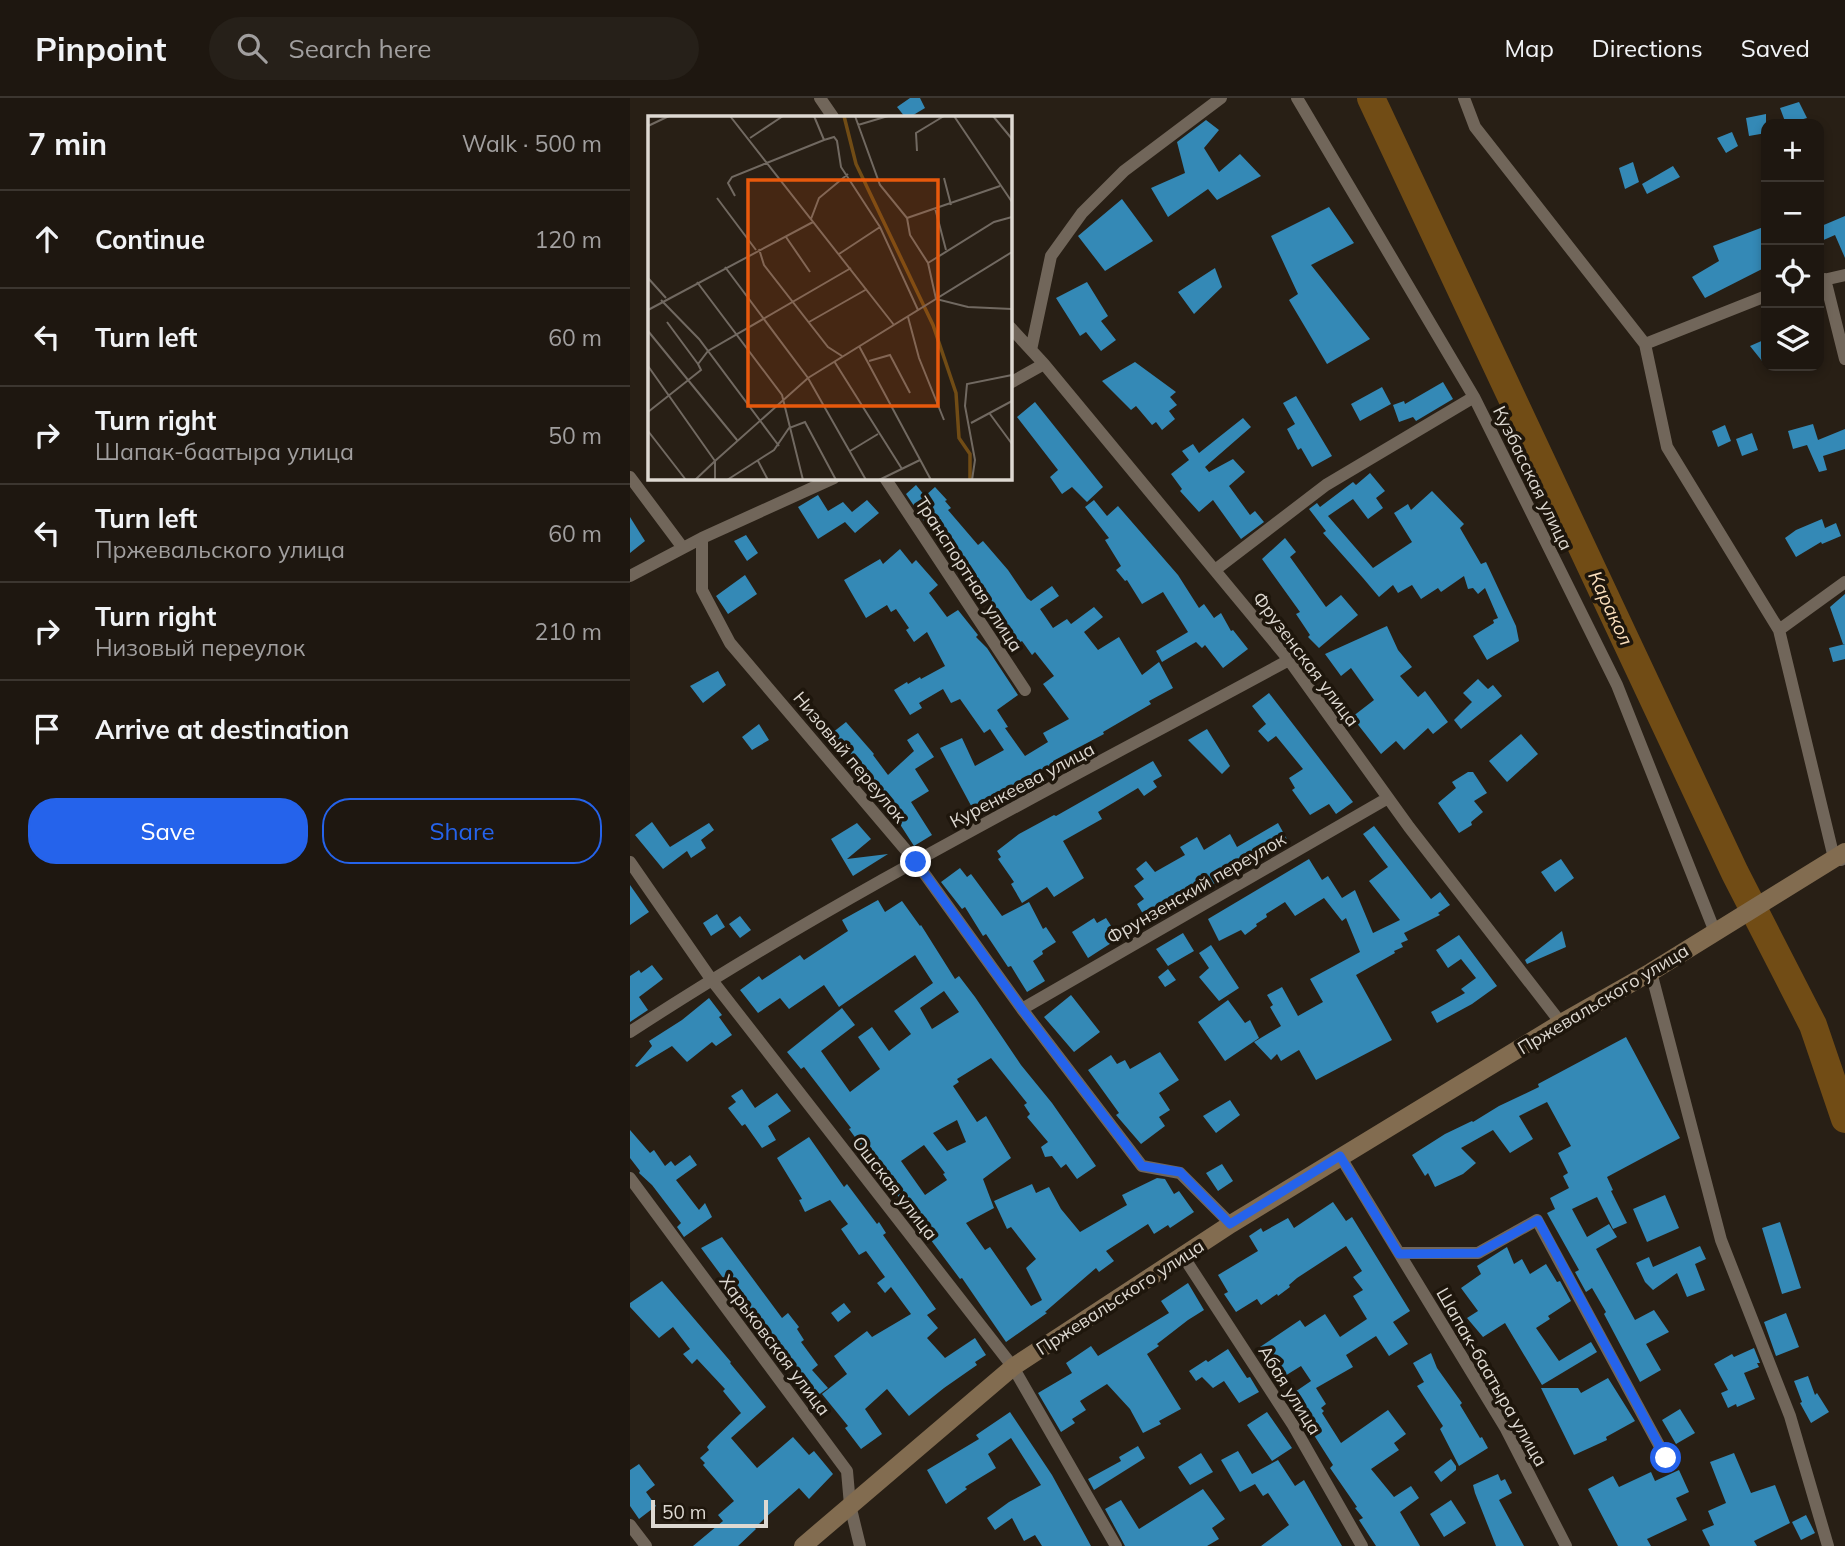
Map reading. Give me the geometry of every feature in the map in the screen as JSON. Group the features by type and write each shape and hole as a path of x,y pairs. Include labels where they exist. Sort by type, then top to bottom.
{"main road":[{"name":"Пржевальского улица","path":"803,1546 1013,1367 1230,1224 1340,1156 1651,972 1803,877 1842,857"}],"street":[{"path":"820,98 832,116"},
{"path":"1031,350 1051,256 1082,213 1124,171 1221,98"},
{"name":"Кузбасская улица","path":"1297,98 1474,397 1617,685 1715,932"},
{"path":"1464,98 1475,127 1645,344 1667,447 1779,631 1842,857"},
{"path":"1824,280 1845,275"},
{"path":"1824,287 1845,359"},
{"path":"1645,344 1761,298"},
{"name":"Фрузенская улица","path":"1012,329 1044,364 1289,660 1388,798 1561,1023"},
{"path":"1012,382 1044,364"},
{"path":"1215,570 1326,485 1474,397"},
{"path":"630,477 683,548"},
{"path":"630,576 702,538 830,480"},
{"name":"Транспортная улица","path":"886,480 1025,690"},
{"name":"Низовый переулок","path":"702,538 702,590 730,643 916,862 1022,1009 1142,1166 1180,1172 1230,1224"},
{"path":"1779,631 1845,582"},
{"name":"Куренкеева улица","path":"630,1032 711,979 916,862 1289,660"},
{"name":"Фрунзенский переулок","path":"1022,1009 1388,798"},
{"name":"Ошская улица","path":"630,862 711,979 1013,1367 1116,1546"},
{"path":"1651,972 1721,1240 1790,1416 1815,1510 1828,1546"},
{"name":"Шапак-баатыра улица","path":"1340,1156 1506,1429 1566,1546"},
{"name":"Харьковская улица","path":"630,1178 847,1471 850,1505 860,1546"},
{"path":"1399,1254 1478,1253 1538,1220 1666,1458"},
{"name":"Абая улица","path":"1183,1256 1293,1425 1362,1546"},
{"path":"630,1525 646,1546"}],"building":[{"path":"910,98 920,98 925,108 912,116 904,116 897,107"},
{"path":"1799,102 1807,118 1784,119 1780,108"},
{"path":"1766,114 1766,119 1761,119 1761,134 1749,136 1746,118"},
{"path":"1206,120 1219,130 1204,148 1219,172 1240,154 1261,176 1217,200 1208,189 1168,217 1151,188 1185,173 1177,142"},
{"path":"1732,132 1738,146 1726,153 1717,138"},
{"path":"1633,162 1639,182 1625,189 1619,168"},
{"path":"1673,166 1680,177 1647,194 1642,184"},
{"path":"1122,199 1153,241 1105,271 1078,236"},
{"path":"1329,207 1354,243 1311,265 1370,339 1327,364 1289,300 1298,294 1271,236"},
{"path":"1845,216 1845,258 1835,235 1824,240 1824,225"},
{"path":"1761,228 1761,270 1705,298 1692,277 1719,261 1713,246"},
{"path":"1215,268 1222,287 1194,314 1178,292"},
{"path":"1087,282 1108,316 1101,321 1116,340 1101,351 1086,332 1080,336 1056,298"},
{"path":"1761,341 1761,360 1750,346"},
{"path":"1135,362 1176,392 1170,397 1177,405 1169,411 1175,419 1162,430 1156,422 1152,425 1136,406 1131,410 1102,381"},
{"path":"1443,382 1453,399 1416,421 1413,417 1399,422 1393,405 1404,401 1405,404"},
{"path":"1382,387 1391,404 1360,421 1351,404"},
{"path":"1296,396 1332,456 1312,467 1301,448 1298,450 1287,429 1295,424 1283,403"},
{"path":"1035,402 1103,487 1087,502 1072,487 1062,494 1050,477 1058,470 1017,417"},
{"path":"1243,418 1251,427 1205,467 1209,472 1233,459 1245,472 1229,486 1250,515 1255,511 1264,522 1241,539 1213,500 1199,512 1180,491 1182,489 1171,474 1189,460 1182,451 1193,444 1199,453"},
{"path":"1813,424 1818,440 1845,429 1845,449 1823,456 1827,470 1819,472 1807,445 1793,449 1788,431"},
{"path":"1725,425 1731,441 1718,447 1712,431"},
{"path":"1752,433 1758,450 1742,456 1736,439"},
{"path":"1370,473 1385,491 1376,498 1383,508 1368,519 1353,499 1328,516 1373,568 1412,542 1394,513 1408,504 1411,510 1432,491 1464,524 1460,528 1481,564 1486,562 1516,626 1519,641 1487,660 1473,636 1498,618 1485,588 1478,594 1473,588 1468,589 1464,576 1441,592 1438,588 1421,599 1412,585 1398,593 1393,585 1379,597 1323,533 1326,531 1309,509 1317,503 1320,507 1353,482 1356,485"},
{"path":"916,485 925,496 935,487 947,500 945,501 951,508 948,510 978,545 983,541 1031,601 1052,586 1059,596 1040,609 1053,628 1067,619 1071,624 1094,607 1103,617 1084,632 1098,650 1119,637 1142,675 1159,662 1173,688 1149,701 1151,704 1103,732 1104,734 984,803 987,807 975,813 940,748 962,738 975,766 1004,750 990,729 984,733 960,699 951,703 943,689 919,703 922,708 910,715 894,690 945,666 927,632 914,642 906,630 909,628 896,609 891,612 887,605 866,618 844,580 880,559 883,564 900,549 912,564 916,560 938,585 929,593 947,617 958,610 1018,695 997,710 1008,727 1005,728 1025,756 1048,742 1043,733 1069,719 1043,684 1054,676 1035,652 1032,655 1022,641 1019,643 971,578 968,581 906,494"},
{"path":"818,495 828,511 843,502 852,512 867,500 879,513 855,533 845,522 818,539 798,507"},
{"path":"1094,500 1107,516 1118,506 1178,575 1199,608 1204,604 1214,618 1221,613 1231,631 1233,630 1248,649 1223,668 1205,645 1202,648 1196,642 1162,662 1156,651 1188,632 1163,592 1142,604 1127,580 1116,570 1121,566 1105,540 1109,538 1085,507"},
{"path":"630,517 645,541 630,553"},
{"path":"1822,519 1825,528 1836,523 1841,536 1822,544 1821,542 1796,557 1785,538"},
{"path":"746,535 758,553 747,561 734,541"},
{"path":"1285,538 1296,552 1290,557 1326,607 1341,595 1358,615 1319,648 1308,637 1310,635 1296,614 1300,612 1262,559"},
{"path":"745,575 757,594 728,614 716,596"},
{"path":"1845,594 1845,644 1843,644 1830,607"},
{"path":"1387,626 1398,650 1412,667 1400,676 1418,697 1425,691 1448,722 1433,734 1428,728 1404,750 1396,741 1381,754 1352,717 1374,700 1351,668 1341,676 1325,654"},
{"path":"1845,644 1845,659 1833,662 1829,648"},
{"path":"718,671 726,685 703,703 690,686"},
{"path":"1478,679 1488,689 1493,685 1502,696 1461,729 1454,720 1472,702 1463,693"},
{"path":"1269,693 1353,802 1336,814 1329,804 1310,815 1292,790 1295,788 1289,778 1303,769 1276,736 1268,742 1258,731 1266,724 1252,706"},
{"path":"846,722 888,775 914,751 907,740 918,733 934,757 915,769 929,791 911,802 932,835 914,846 894,815 856,773 848,759 852,756 832,733"},
{"path":"759,724 769,740 752,750 742,737"},
{"path":"1207,729 1230,766 1222,774 1188,740"},
{"path":"1521,734 1538,754 1507,782 1489,761"},
{"path":"1153,761 1162,776 1153,781 1157,787 1144,796 1138,788 1098,812 1102,819 1063,841 1084,878 1054,897 1047,887 1022,903 1011,884 1014,882 998,859 1001,857 997,851 1019,834"},
{"path":"1468,772 1473,772 1487,793 1474,801 1483,812 1471,822 1472,825 1459,833 1438,803 1456,788 1452,782"},
{"path":"652,822 670,847 709,823 714,830 701,840 706,848 691,858 687,851 663,869 635,835"},
{"path":"857,823 871,839 847,859 888,854 853,876 831,839"},
{"path":"1278,823 1288,841 1148,922 1137,904 1144,899 1134,886 1144,879 1136,869 1146,861 1155,872 1185,855 1180,847 1197,837 1204,850 1230,834 1237,847"},
{"path":"1374,826 1431,899 1440,892 1450,905 1438,913 1440,915 1404,933 1408,940 1401,943 1403,947 1394,951 1395,953 1356,975 1392,1040 1316,1080 1299,1050 1281,1061 1277,1054 1271,1060 1254,1042 1281,1026 1270,1007 1273,1005 1267,995 1282,987 1298,1016 1323,1002 1310,979 1360,952 1346,918 1342,921 1324,898 1295,916 1285,902 1266,914 1267,917 1245,935 1241,930 1219,941 1208,919 1309,859 1322,880 1328,876 1342,898 1355,890 1373,933 1400,920 1369,881 1388,867 1363,834"},
{"path":"1561,859 1574,878 1555,892 1541,872"},
{"path":"960,868 967,877 971,874 1002,916 1029,902 1043,929 1046,927 1056,942 1033,961 1045,981 1027,992 986,934 983,936 965,907 962,909 941,882"},
{"path":"630,885 649,912 630,925"},
{"path":"878,900 885,912 902,901 921,925 955,979 959,976 975,997 1021,1065 1052,1103 1096,1166 1077,1179 1066,1164 1061,1168 1052,1156 1045,1157 1041,1147 1048,1142 1027,1117 1030,1114 1024,1105 1027,1103 991,1058 957,1079 959,1082 953,1086 977,1122 986,1116 1011,1158 983,1179 994,1208 966,1223 985,1250 990,1247 1031,1306 1042,1300 1026,1268 1036,1259 1011,1227 1007,1229 994,1201 1032,1184 1036,1193 1049,1187 1061,1209 1080,1232 1127,1205 1122,1195 1157,1178 1165,1179 1174,1194 1179,1191 1194,1212 1170,1228 1168,1225 1154,1234 1148,1224 1106,1251 1114,1261 1099,1272 1096,1268 1045,1312 1047,1313 1006,1342 962,1278 960,1279 885,1178 888,1176 867,1149 865,1151 849,1129 851,1128 804,1067 801,1069 787,1052 842,1008 855,1025 821,1051 850,1092 880,1069 858,1037 872,1027 889,1051 911,1034 894,1011 933,983 915,955 839,1007 824,985 789,1009 780,998 758,1013 740,990 759,976 762,980 800,955 804,960 848,931 842,920","holes":["944,991 959,1012 932,1029 920,1008","957,1120 966,1142 947,1151 933,1133","924,1145 945,1173 943,1174 947,1180 925,1195 901,1161"]},
{"path":"717,914 725,927 711,936 703,923"},
{"path":"740,916 751,930 740,938 729,924"},
{"path":"1094,918 1097,923 1106,918 1119,938 1088,958 1072,932"},
{"path":"1562,931 1566,947 1527,964 1525,960"},
{"path":"1183,933 1194,951 1168,966 1156,949"},
{"path":"1459,935 1497,986 1472,1004 1437,1023 1431,1012 1465,993 1461,989 1476,978 1461,959 1448,968 1436,950"},
{"path":"1211,945 1239,988 1219,1001 1199,977 1209,968 1199,953"},
{"path":"652,965 663,979 639,997 648,1010 630,1022 630,976 639,970 641,973"},
{"path":"1168,969 1176,980 1165,987 1158,977"},
{"path":"1071,995 1100,1032 1074,1052 1044,1017"},
{"path":"709,998 732,1035 716,1046 712,1042 687,1062 672,1046 635,1066 652,1046 649,1041 682,1020"},
{"path":"1228,1000 1245,1023 1250,1020 1259,1038 1225,1061 1198,1022"},
{"path":"1626,1037 1680,1138 1607,1177 1627,1223 1613,1229 1597,1197 1572,1209 1587,1237 1609,1224 1617,1237 1596,1249 1635,1320 1654,1310 1669,1332 1646,1344 1661,1370 1640,1382 1604,1314 1606,1312 1592,1288 1586,1292 1575,1272 1579,1270 1547,1213 1555,1209 1550,1198 1569,1188 1563,1176 1568,1173 1558,1153 1571,1146 1547,1102 1519,1116 1533,1139 1510,1153 1493,1130 1461,1148 1476,1163 1463,1174 1435,1187 1428,1173 1425,1176 1412,1155 1445,1134 1539,1087 1538,1084"},
{"path":"1160,1052 1179,1080 1159,1093 1170,1110 1159,1117 1165,1126 1141,1144 1116,1115 1119,1113 1088,1070 1111,1055 1117,1064 1125,1060 1130,1069"},
{"path":"742,1089 755,1108 777,1093 791,1111 768,1126 776,1140 762,1148 745,1124 742,1126 728,1108 736,1102 731,1096"},
{"path":"1230,1100 1240,1115 1216,1133 1203,1116"},
{"path":"630,1130 650,1153 654,1150 665,1166 671,1161 675,1166 690,1155 697,1165 676,1180 699,1210 705,1203 712,1217 684,1237 677,1227 681,1223 652,1185 639,1173 630,1158"},
{"path":"809,1137 844,1187 847,1184 877,1224 879,1222 886,1233 883,1235 936,1309 927,1315 938,1328 927,1338 945,1358 975,1338 986,1355 975,1362 977,1365 909,1416 887,1389 865,1409 882,1434 861,1449 845,1428 848,1426 822,1394 847,1374 834,1356 867,1331 872,1337 911,1314 891,1287 885,1293 877,1283 885,1277 866,1251 859,1255 841,1229 848,1224 830,1200 805,1212 799,1200 802,1199 777,1158"},
{"path":"1222,1164 1233,1181 1218,1191 1206,1173"},
{"path":"1665,1195 1679,1228 1647,1242 1633,1209"},
{"path":"1333,1202 1346,1221 1352,1217 1410,1311 1393,1322 1408,1344 1389,1356 1376,1336 1346,1355 1353,1367 1316,1388 1326,1404 1321,1408 1324,1411 1322,1413 1341,1443 1388,1410 1406,1434 1394,1443 1399,1450 1371,1469 1394,1497 1411,1486 1419,1498 1400,1512 1420,1546 1376,1546 1359,1520 1363,1518 1355,1508 1357,1507 1330,1468 1333,1465 1289,1396 1311,1381 1301,1366 1280,1379 1260,1347 1300,1320 1305,1327 1325,1314 1340,1337 1367,1319 1353,1296 1363,1290 1353,1277 1362,1271 1346,1246 1297,1278 1278,1296 1277,1294 1261,1305 1257,1299 1236,1312 1224,1294 1228,1292 1218,1275 1258,1251 1249,1236 1261,1228 1263,1232 1288,1218 1294,1228"},
{"path":"1780,1222 1801,1288 1782,1294 1762,1228"},
{"path":"722,1237 782,1318 788,1313 799,1327 797,1329 804,1340 801,1342 818,1365 812,1370 828,1388 817,1396 804,1376 738,1298 701,1248"},
{"path":"1700,1246 1706,1259 1695,1264 1705,1290 1687,1297 1677,1273 1653,1290 1645,1282 1636,1263 1649,1257 1653,1267"},
{"path":"1507,1247 1514,1264 1522,1259 1530,1274 1546,1264 1571,1301 1548,1316 1550,1319 1536,1328 1559,1361 1591,1342 1597,1352 1542,1385 1505,1323 1483,1337 1467,1318 1478,1311 1461,1288 1481,1274 1477,1266"},
{"path":"662,1281 766,1407 731,1438 757,1468 793,1437 809,1455 814,1451 833,1474 809,1499 799,1488 738,1546 693,1546 723,1521 718,1515 734,1501 700,1458 709,1450 707,1447 711,1442 741,1413 723,1391 725,1389 697,1359 692,1364 683,1354 690,1349 673,1327 659,1338 630,1307 630,1303"},
{"path":"1188,1283 1204,1310 1147,1354 1181,1409 1143,1433 1130,1409 1107,1384 1080,1401 1086,1410 1072,1419 1075,1423 1061,1432 1038,1393 1072,1373 1066,1363 1091,1346 1098,1356 1169,1313 1161,1301"},
{"path":"844,1303 851,1312 838,1322 831,1313"},
{"path":"1786,1313 1799,1347 1776,1356 1764,1322"},
{"path":"1754,1348 1759,1367 1744,1373 1755,1399 1728,1408 1721,1393 1728,1390 1714,1364 1732,1354 1734,1357"},
{"path":"1228,1349 1259,1392 1239,1403 1224,1381 1213,1388 1202,1377 1196,1381 1189,1371"},
{"path":"1431,1353 1437,1368 1462,1403 1460,1405 1488,1448 1459,1466 1440,1429 1443,1426 1417,1386 1424,1382 1413,1363"},
{"path":"1808,1376 1815,1395 1817,1393 1829,1412 1811,1423 1800,1403 1802,1402 1794,1381"},
{"path":"1608,1378 1635,1421 1606,1437 1607,1440 1574,1455 1541,1388 1578,1388 1581,1393"},
{"path":"1680,1409 1695,1433 1676,1444 1662,1420"},
{"path":"1010,1412 1052,1475 1091,1546 1042,1546 1035,1535 1024,1541 1012,1518 995,1530 987,1518 1009,1502 1041,1485 1011,1438 988,1454 996,1468 965,1487 967,1489 946,1504 927,1470 979,1439 976,1435"},
{"path":"1267,1412 1292,1448 1272,1461 1247,1425"},
{"path":"1138,1446 1145,1458 1094,1490 1088,1479 1121,1461 1119,1457"},
{"path":"1238,1451 1252,1474 1278,1460 1295,1486 1304,1480 1342,1546 1261,1546 1289,1525 1268,1493 1263,1496 1255,1484 1240,1492 1221,1460"},
{"path":"1201,1453 1213,1472 1190,1485 1178,1467"},
{"path":"1734,1453 1751,1493 1775,1485 1790,1523 1754,1541 1757,1546 1710,1546 1702,1530 1714,1525 1708,1511 1726,1503 1710,1462"},
{"path":"1451,1459 1456,1470 1441,1482 1434,1472"},
{"path":"639,1464 655,1485 646,1492 656,1506 639,1519 630,1506 630,1470"},
{"path":"1679,1470 1689,1492 1676,1498 1687,1520 1647,1539 1651,1546 1618,1546 1588,1489 1613,1476 1619,1487 1651,1472 1655,1481"},
{"path":"1498,1474 1501,1481 1505,1479 1512,1493 1499,1500 1524,1546 1496,1546 1475,1493 1473,1485"},
{"path":"1203,1489 1225,1519 1212,1528 1219,1539 1207,1546 1125,1546 1105,1509 1121,1500 1139,1529"},
{"path":"1451,1500 1466,1523 1444,1537 1430,1514"},
{"path":"1806,1515 1815,1533 1801,1540 1792,1522"}],"waterway":[{"name":"Каракол","path":"1371,98 1735,873 1813,1025 1845,1119"}],"route":[{"path":"916,862 1022,1009 1142,1166 1180,1172 1230,1224 1340,1156 1399,1254 1478,1253 1538,1220 1666,1458"}]}
